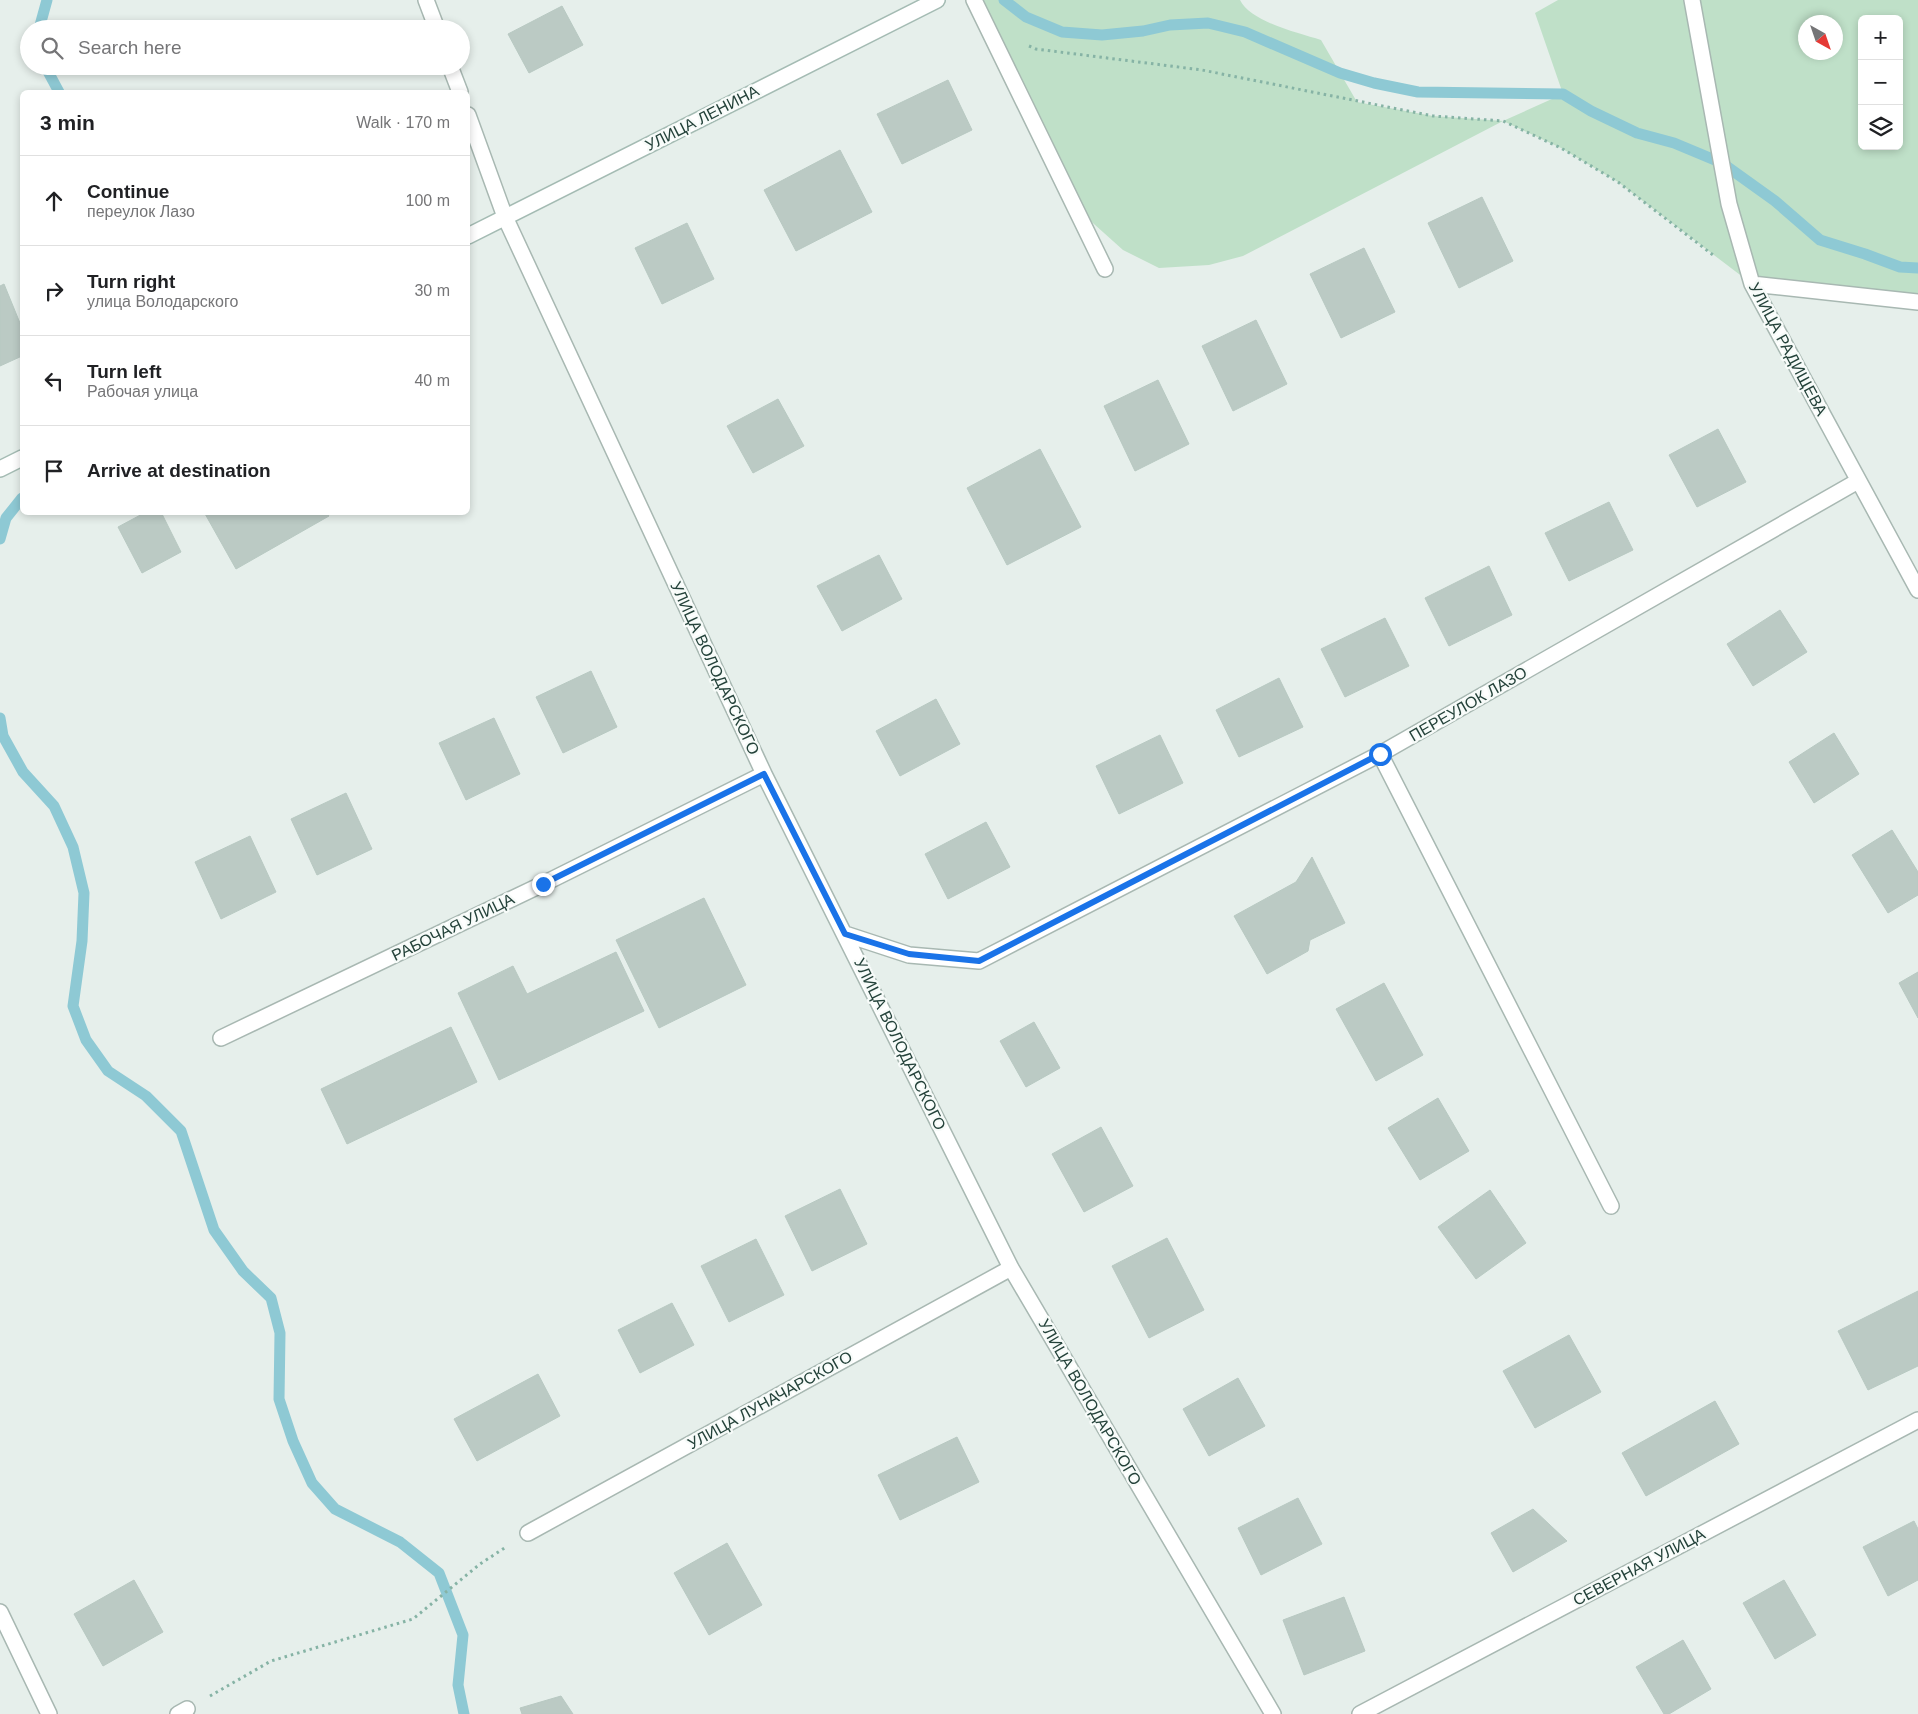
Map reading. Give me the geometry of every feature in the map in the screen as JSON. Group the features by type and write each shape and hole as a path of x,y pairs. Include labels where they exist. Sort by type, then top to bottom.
{"street":[{"path":"426,0 434,20"},
{"name":"УЛИЦА ЛЕНИНА","path":"470,235 937,0"},
{"path":"974,0 1105,269"},
{"name":"УЛИЦА РАДИЩЕВА","path":"1692,0 1730,204 1752,284 1918,590"},
{"path":"453,75 459,90"},
{"name":"УЛИЦА ВОЛОДАРСКОГО","path":"470,121 504,217 764,774 1012,1268 1273,1714"},
{"path":"1752,284 1918,302"},
{"path":"0,470 20,459"},
{"name":"ПЕРЕУЛОК ЛАЗО","path":"845,934 909,954 979,961 1380,754 1858,481"},
{"path":"1380,754 1611,1206"},
{"name":"РАБОЧАЯ УЛИЦА","path":"221,1038 543,884 764,774"},
{"name":"УЛИЦА ЛУНАЧАРСКОГО","path":"528,1533 1012,1268"},
{"name":"СЕВЕРНАЯ УЛИЦА","path":"1360,1714 1918,1420"},
{"path":"0,1612 49,1714"}],"path":[{"path":"1027,45 1036,49 1202,70 1433,116 1503,121 1561,148 1618,182 1752,284"},
{"path":"183,1712 271,1661 413,1619 480,1564"}],"green space":[{"path":"974,0 1240,0 1254,15 1276,26 1321,40 1357,102 1433,116 1503,121 1243,256 1209,265 1159,268 1123,250 1075,207"},
{"path":"1558,0 1918,0 1918,302 1752,284 1618,182 1561,148 1503,121 1563,94 1535,13"}],"building":[{"path":"562,6 583,45 529,73 508,34"},
{"path":"948,80 972,130 902,164 877,114"},
{"path":"840,150 872,212 796,251 764,190"},
{"path":"1482,197 1513,261 1459,288 1428,223"},
{"path":"687,223 714,279 662,304 635,248"},
{"path":"1364,248 1395,312 1341,338 1310,274"},
{"path":"4,284 20,323 20,357 0,366 0,286"},
{"path":"1256,320 1287,384 1233,411 1202,346"},
{"path":"1158,380 1189,444 1135,471 1104,406"},
{"path":"778,399 804,446 753,473 727,426"},
{"path":"1718,429 1746,482 1697,507 1669,455"},
{"path":"1040,449 1081,527 1007,565 967,488"},
{"path":"1609,502 1633,550 1569,581 1545,533"},
{"path":"140,515 162,515 181,552 142,573 118,527"},
{"path":"206,515 329,516 236,569"},
{"path":"879,555 902,599 842,631 817,586"},
{"path":"1489,566 1512,615 1449,646 1425,598"},
{"path":"1780,610 1807,652 1753,686 1727,644"},
{"path":"1385,618 1409,666 1345,697 1321,649"},
{"path":"591,671 617,727 563,753 536,697"},
{"path":"1279,678 1303,727 1239,757 1216,710"},
{"path":"936,699 960,744 900,776 876,731"},
{"path":"494,718 520,774 466,800 439,743"},
{"path":"1834,733 1859,774 1814,803 1789,762"},
{"path":"1160,735 1183,783 1119,814 1096,766"},
{"path":"346,793 372,849 317,875 291,819"},
{"path":"986,822 1010,867 948,899 925,854"},
{"path":"1892,830 1918,872 1918,895 1888,913 1852,855"},
{"path":"250,836 276,892 221,919 195,862"},
{"path":"1312,857 1345,923 1310,940 1308,951 1267,974 1234,916 1296,882"},
{"path":"704,898 746,985 659,1028 616,940"},
{"path":"616,952 644,1011 499,1080 458,993 513,966 527,994"},
{"path":"1918,972 1918,1018 1899,983"},
{"path":"1384,983 1423,1055 1376,1081 1336,1009"},
{"path":"1034,1022 1060,1068 1026,1087 1000,1041"},
{"path":"451,1027 477,1082 347,1144 321,1089"},
{"path":"1438,1098 1469,1151 1420,1180 1388,1128"},
{"path":"1101,1127 1133,1186 1084,1212 1052,1154"},
{"path":"840,1189 867,1244 812,1271 785,1216"},
{"path":"1490,1190 1526,1243 1476,1279 1438,1227"},
{"path":"1167,1238 1204,1310 1149,1338 1112,1266"},
{"path":"756,1239 784,1295 729,1322 701,1266"},
{"path":"1918,1291 1918,1366 1868,1390 1838,1331"},
{"path":"672,1303 694,1345 640,1373 618,1330"},
{"path":"1569,1335 1601,1392 1535,1428 1503,1371"},
{"path":"538,1374 560,1416 477,1461 454,1419"},
{"path":"1238,1378 1265,1426 1209,1456 1183,1409"},
{"path":"1715,1401 1739,1444 1646,1496 1622,1453"},
{"path":"957,1437 979,1482 900,1520 878,1475"},
{"path":"1298,1498 1322,1544 1261,1575 1238,1528"},
{"path":"1533,1509 1567,1541 1513,1572 1491,1533"},
{"path":"1914,1521 1918,1529 1918,1580 1888,1596 1863,1547"},
{"path":"727,1543 762,1605 709,1635 674,1573"},
{"path":"134,1580 163,1632 103,1666 74,1614"},
{"path":"1784,1580 1816,1635 1775,1659 1743,1603"},
{"path":"1344,1597 1365,1651 1304,1675 1283,1620"},
{"path":"1683,1640 1711,1689 1669,1714 1664,1714 1636,1667"},
{"path":"561,1696 573,1714 522,1714 520,1708"}],"waterway":[{"path":"41,20 47,0"},
{"path":"1004,0 1026,17 1062,32 1102,35 1143,31 1170,25 1208,23 1245,32 1340,73 1374,83 1418,92 1563,94 1591,111 1637,133 1674,143 1722,163 1775,201 1820,240 1900,267 1918,268"},
{"path":"50,75 58,90"},
{"path":"0,539 6,518 20,500"},
{"path":"0,718 3,736 23,772 54,806 73,847 84,893 82,941 73,1006 86,1040 108,1071 146,1096 181,1131 214,1230 243,1271 271,1298 280,1333 279,1399 293,1441 312,1483 335,1509 400,1542 439,1573 463,1635 458,1685 464,1714"}],"route":[{"path":"543,884 764,774 845,934 909,954 979,961 1380,754"}]}
